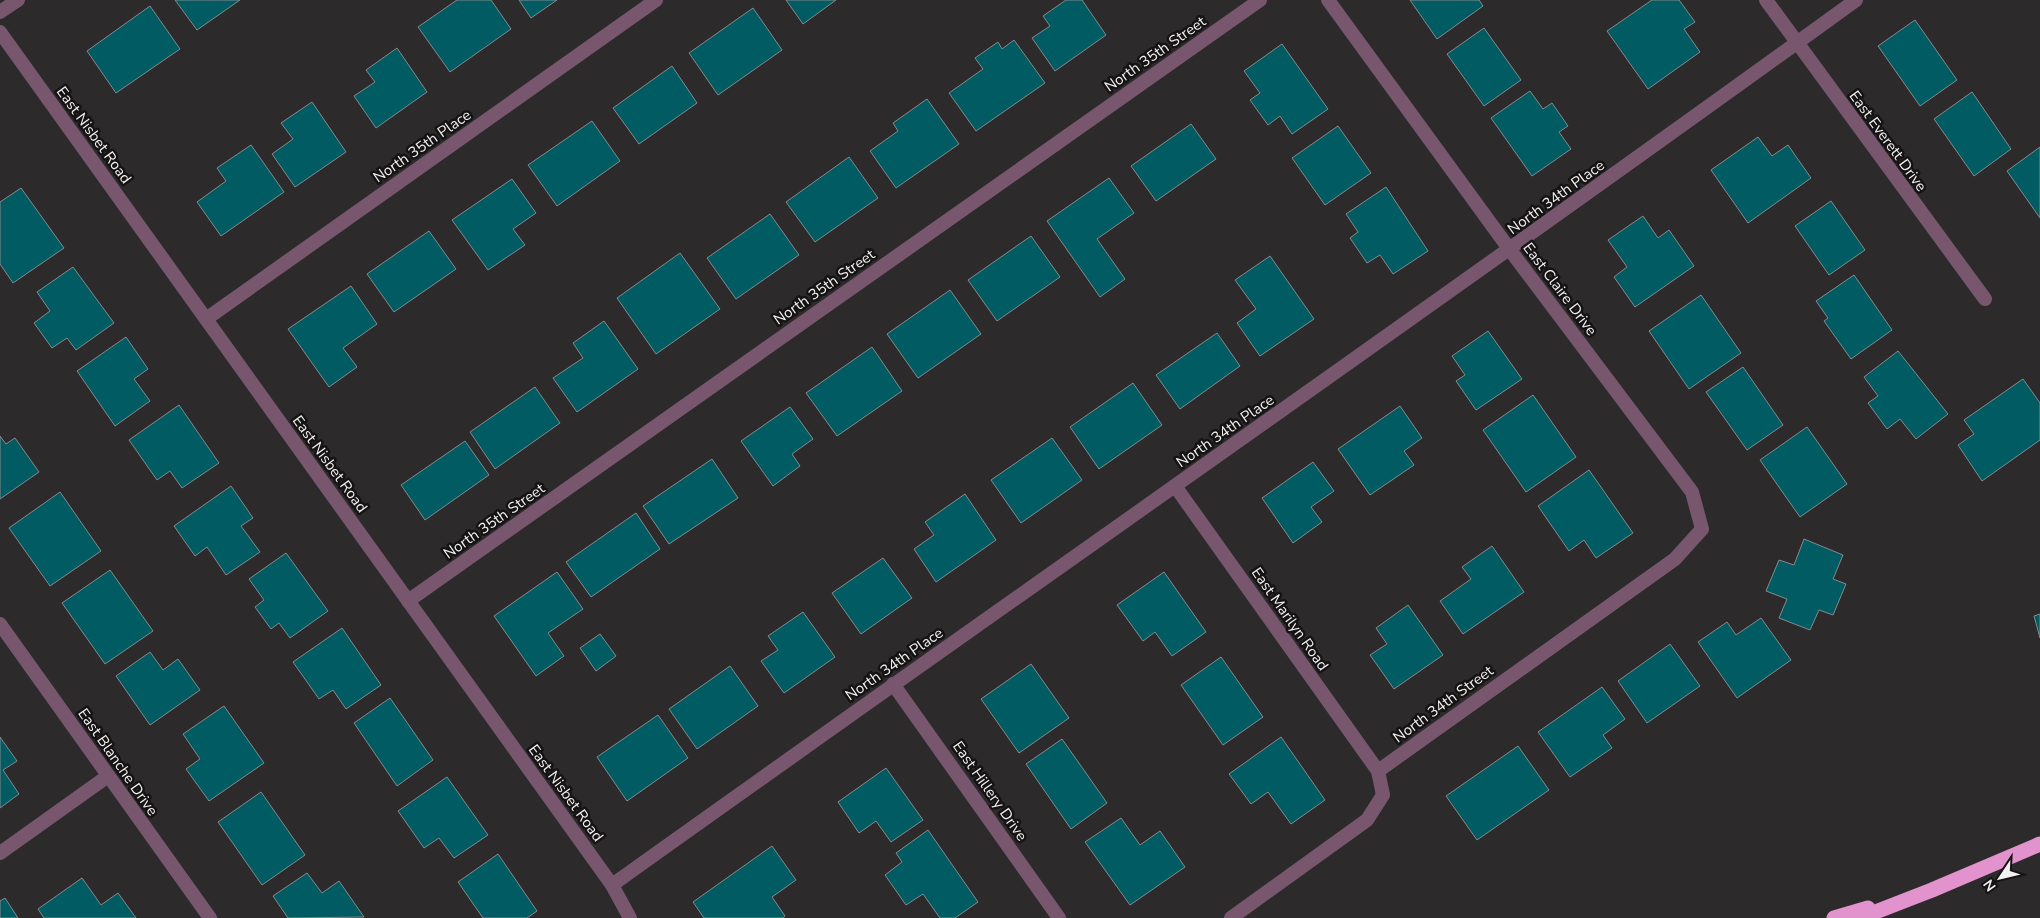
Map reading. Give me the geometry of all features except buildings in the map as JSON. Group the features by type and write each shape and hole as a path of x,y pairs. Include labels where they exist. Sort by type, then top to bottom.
{"highway":[{"path":"1860,918 2040,844"},
{"path":"1834,918 1932,890"}],"street":[{"path":"0,12 18,0"},
{"name":"North 35th Place","path":"206,319 656,0"},
{"name":"North 35th Street","path":"408,601 1260,0"},
{"name":"East Claire Drive","path":"1328,0 1510,250 1692,492 1702,530"},
{"name":"East Everett Drive","path":"1766,0 1986,300"},
{"name":"North 34th Place","path":"612,885 893,684 1510,250 1856,0"},
{"name":"East Nisbet Road","path":"0,32 612,885 630,918"},
{"name":"East Marilyn Road","path":"1175,486 1378,771"},
{"name":"North 34th Street","path":"1378,771 1674,559 1702,530"},
{"name":"East Blanche Drive","path":"0,624 210,918"},
{"name":"East Hillery Drive","path":"893,684 1060,918"},
{"path":"1231,918 1367,820 1383,796 1378,771"},
{"path":"0,853 108,776"}]}
